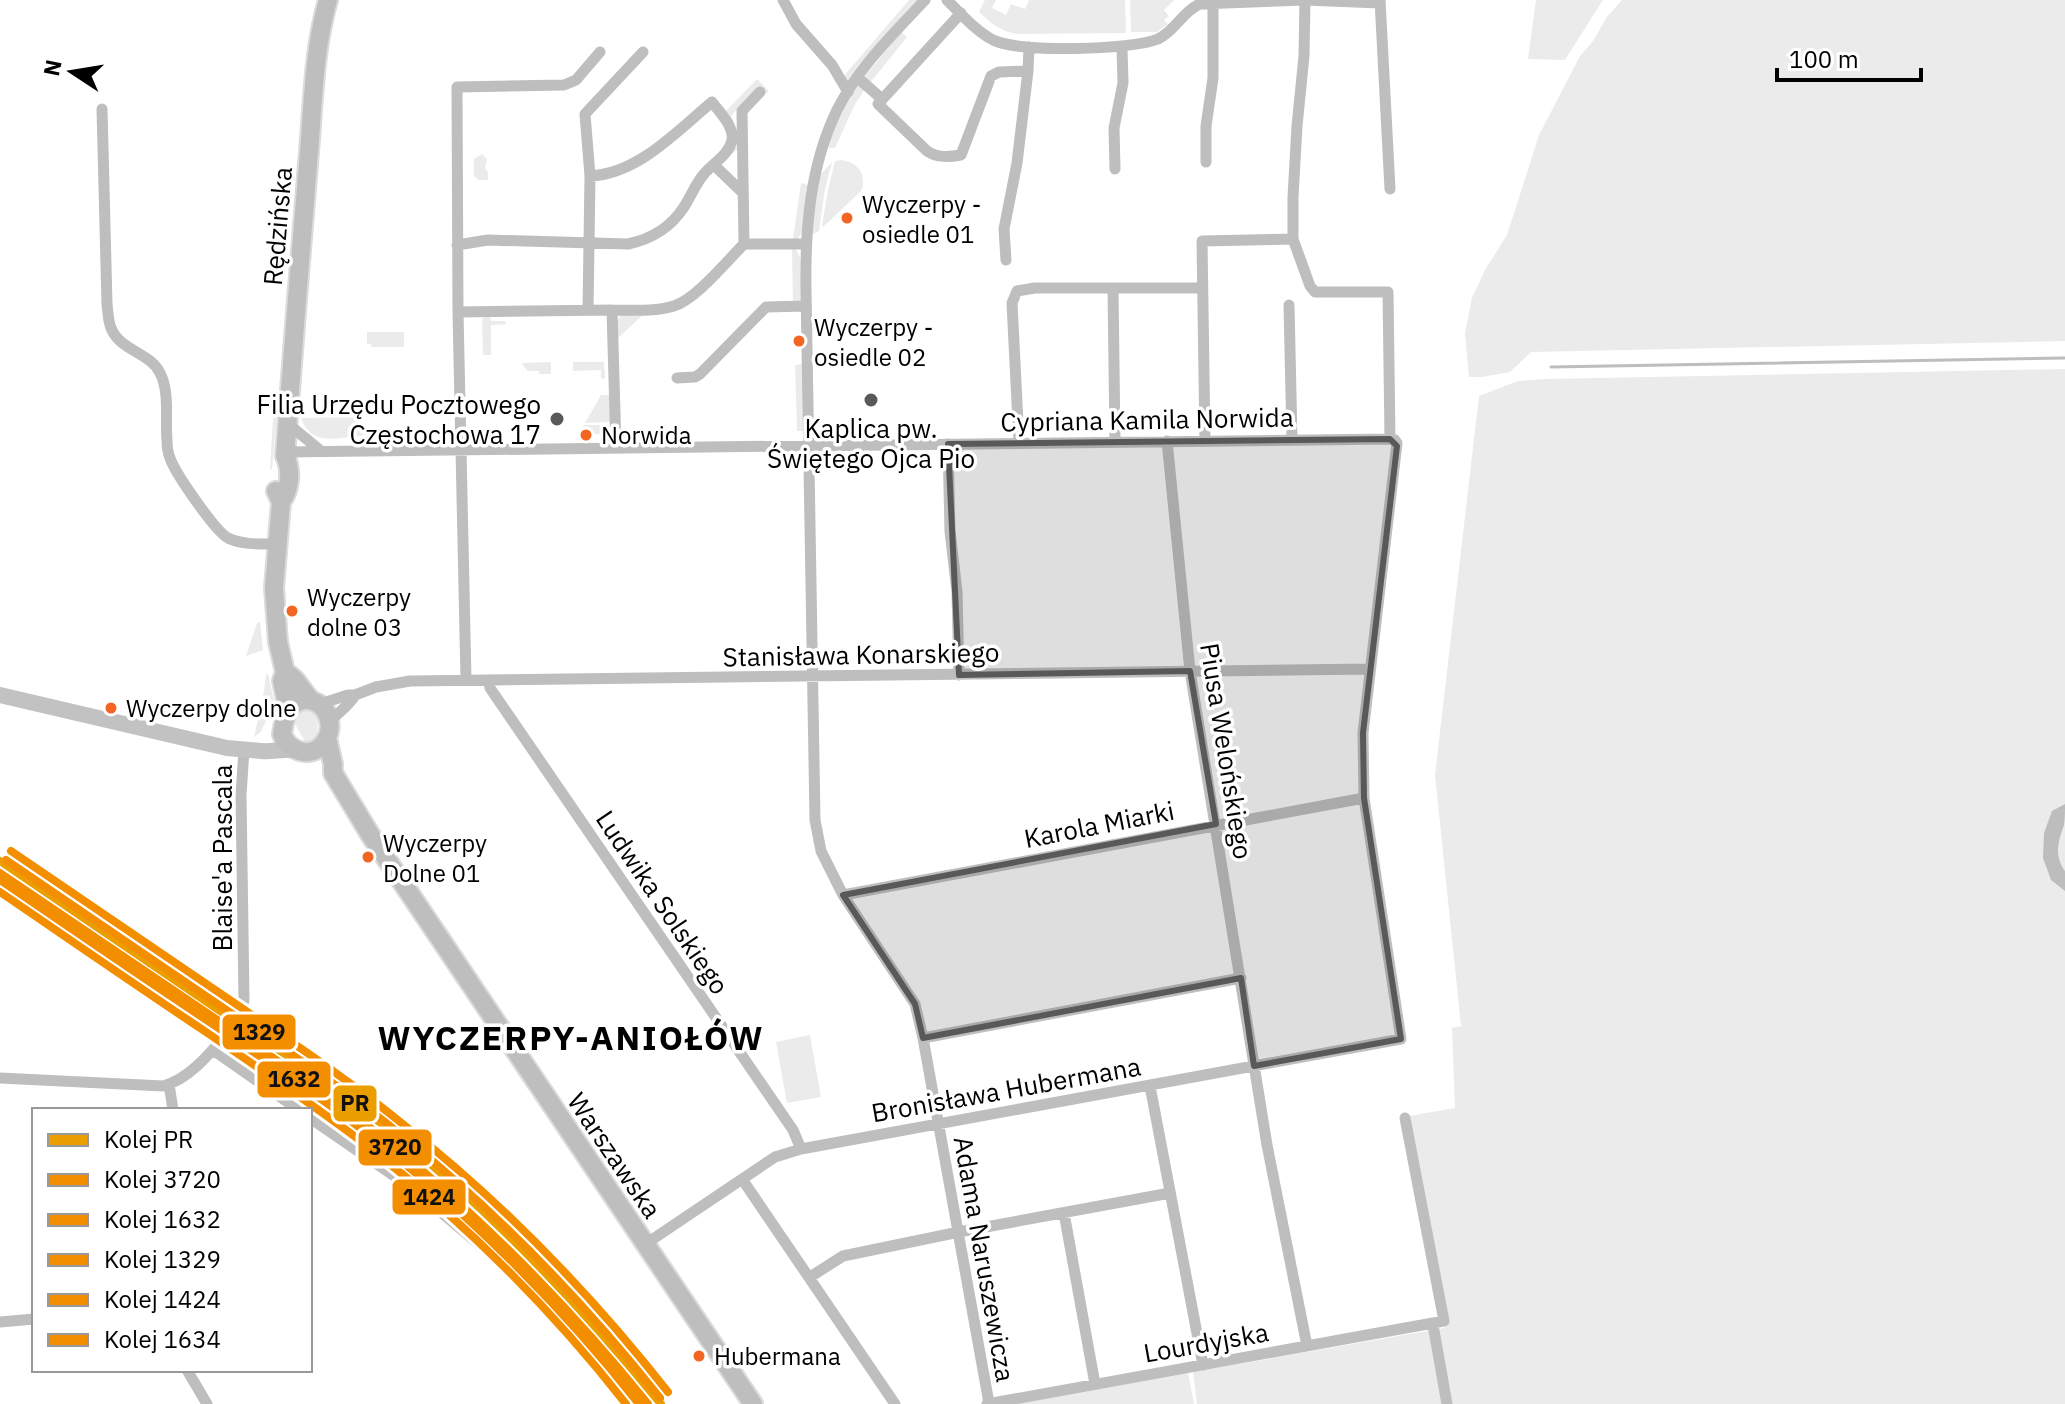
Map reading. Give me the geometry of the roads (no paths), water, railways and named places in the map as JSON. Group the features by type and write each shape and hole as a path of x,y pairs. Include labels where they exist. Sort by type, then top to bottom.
{"main road":[{"name":"Rędzińska","path":"285,454 314,89 328,0"},
{"path":"285,454 290,465 286,495 281,502 274,588 278,642 285,672 282,681 288,709 283,728 284,739 298,751 319,747 328,730 326,712 303,692 294,677 285,672"},
{"path":"288,709 297,702 315,702"},
{"name":"Warszawska","path":"328,730 333,773 377,847 753,1404"},
{"name":"Warszawska","path":"298,751 333,773"}],"street":[{"path":"783,0 796,24 832,65 848,92"},
{"name":"Adama Naruszewicza","path":"925,0 880,49 848,92 828,133 814,178 806,244 806,306 815,820 821,851 843,895 915,1004 988,1404"},
{"path":"947,0 992,39 1006,45 1029,47 1122,47 1143,44 1165,35 1180,22 1192,4 1380,1 1390,189"},
{"path":"1305,0 1293,239 1315,292 1388,292 1393,440 1397,451 1363,723 1364,798"},
{"path":"1206,162 1206,126 1213,78 1213,4"},
{"path":"961,13 878,104 927,151 942,157 963,153 991,76 999,72 1028,71"},
{"path":"1006,260 1004,229 1017,163 1029,47"},
{"path":"1115,169 1114,128 1123,83 1122,47"},
{"path":"466,680 458,312 457,87 564,85 576,80 600,52"},
{"path":"588,310 590,176 585,114 643,52"},
{"path":"858,78 882,99"},
{"path":"744,244 742,111 760,92"},
{"path":"457,245 488,240 589,244 643,241 659,234 682,210 704,174 727,150 731,142 731,128 712,102 643,159 611,172 590,176"},
{"path":"102,109 107,304 112,331 122,343 159,369 164,385 170,460 213,524 220,532 238,541 277,544"},
{"path":"714,165 743,193"},
{"path":"1205,441 1202,241 1293,239"},
{"path":"458,312 655,310 690,298 744,244 806,244"},
{"path":"1019,443 1012,303 1017,291 1035,288 1202,288"},
{"path":"1113,289 1115,442"},
{"path":"1289,305 1292,440"},
{"path":"677,378 700,374 766,307 806,306"},
{"path":"612,310 616,448"},
{"path":"287,423 322,451"},
{"name":"Cypriana Kamila Norwida","path":"285,454 322,451 1393,440"},
{"name":"Piusa Welońskiego","path":"1167,441 1190,671 1267,1145 1307,1346"},
{"path":"948,444 959,675"},
{"name":"Stanisława Konarskiego","path":"315,702 397,683 466,680 1369,669"},
{"name":"Ludwika Solskiego","path":"489,680 490,688 793,1130 801,1149"},
{"path":"0,695 227,748 298,751"},
{"path":"328,730 339,711 355,695"},
{"path":"250,749 272,739 283,728"},
{"name":"Blaise'a Pascala","path":"240,1014 244,1000 241,795 250,749"},
{"name":"Karola Miarki","path":"843,895 1364,798"},
{"name":"Bronisława Hubermana","path":"644,1245 775,1157 801,1149 1401,1039 1364,798"},
{"path":"923,1038 1241,978"},
{"path":"0,1078 156,1086 169,1084 183,1077 228,1032"},
{"path":"213,1050 296,1108"},
{"path":"169,1084 173,1108"},
{"path":"1150,1086 1203,1365"},
{"path":"1405,1118 1444,1321 1433,1325 1447,1404"},
{"path":"312,1119 416,1191 520,1279 633,1404"},
{"path":"742,1179 895,1404"},
{"path":"810,1277 843,1256 1170,1193"},
{"path":"1064,1213 1095,1384"},
{"path":"0,1322 32,1319"},
{"name":"Lourdyjska","path":"988,1404 1433,1325"},
{"path":"188,1372 207,1404"}],"waterway":[{"path":"1551,367 2065,358"}],"rail line":[{"name":"1634","path":"11,851 317,1060 441,1155 544,1251 608,1319 668,1392"},
{"name":"1329","path":"6,860 312,1069 400,1134 471,1195 538,1259 601,1327 660,1398"},
{"name":"PR","path":"0,861 311,1072 398,1137 469,1198 537,1264 661,1404"},
{"name":"3720","path":"0,873 306,1081 393,1146 462,1206 527,1269 648,1404"},
{"name":"1632","path":"0,880 301,1085 388,1150 521,1270 582,1335 639,1404"},
{"name":"1424","path":"0,892 293,1092 379,1155 510,1272 626,1404"}],"place":[{"name":"Wyczerpy - osiedle 01","path":"847,218"},
{"name":"Wyczerpy - osiedle 02","path":"799,341"},
{"name":"Kaplica pw. Świętego Ojca Pio","path":"871,400"},
{"name":"Filia Urzędu Pocztowego Częstochowa 17","path":"557,419"},
{"name":"Norwida","path":"586,435"},
{"name":"Wyczerpy dolne 03","path":"292,611"},
{"name":"Wyczerpy dolne","path":"111,708"},
{"name":"Wyczerpy Dolne 01","path":"368,857"},
{"name":"Hubermana","path":"699,1356"}],"district":[{"name":"WYCZERPY-ANIOŁÓW","path":"571,1037"}]}
